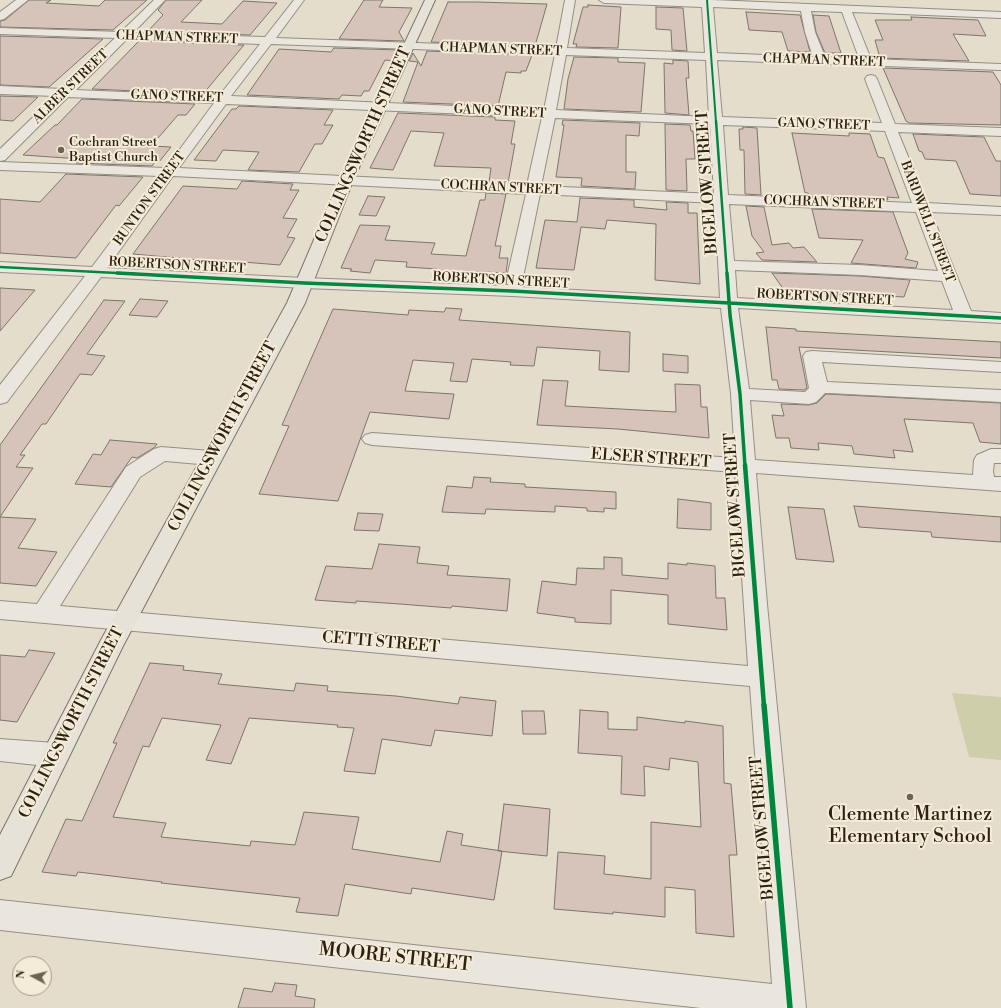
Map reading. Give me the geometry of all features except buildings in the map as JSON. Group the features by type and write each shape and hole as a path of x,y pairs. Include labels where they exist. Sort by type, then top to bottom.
{"main road":[{"name":"COLLINGSWORTH STREET","path":"0,866 124,621 296,303 346,181 430,0"}],"street":[{"path":"0,17 23,0"},
{"name":"ALBER STREET","path":"0,157 160,0"},
{"name":"BUNTON STREET","path":"0,398 96,272 223,99 299,0"},
{"path":"512,291 550,114 570,0"},
{"path":"604,0 802,3 846,10 996,15"},
{"path":"823,0 928,4 950,2"},
{"name":"BIGELOW STREET","path":"707,2 717,120 729,303 740,394 755,604 790,1005"},
{"path":"802,3 809,21 810,32 818,51 820,62"},
{"path":"983,4 996,15 997,26"},
{"path":"846,10 866,62"},
{"name":"CHAPMAN STREET","path":"0,31 820,62 866,62 1001,67"},
{"name":"BARDWELL STREET","path":"871,79 964,316"},
{"name":"GANO STREET","path":"0,90 1001,132"},
{"name":"COCHRAN STREET","path":"0,166 170,172 1001,211"},
{"path":"726,265 845,269 949,277"},
{"name":"ROBERTSON STREET","path":"0,267 304,283 512,291 1001,318"},
{"path":"818,389 812,356 1001,367"},
{"path":"740,394 809,398 818,389 829,387 1001,396"},
{"name":"ELSER STREET","path":"372,439 993,484"},
{"path":"43,614 133,472 161,454 211,458"},
{"path":"993,484 983,471 984,460 991,456 1001,456"},
{"name":"CETTI STREET","path":"0,610 762,677"},
{"path":"0,750 55,755"},
{"name":"MOORE STREET","path":"0,915 790,1005"}],"green space":[{"path":"952,693 1001,697 1001,760 969,757"}],"cycle path":[{"path":"707,0 730,315 740,394 755,604 790,1008"},
{"path":"0,267 304,283 512,291 1001,318"}],"place":[{"name":"Cochran Street Baptist Church","path":"61,150"},
{"name":"Clemente Martinez Elementary School","path":"910,797"}]}
